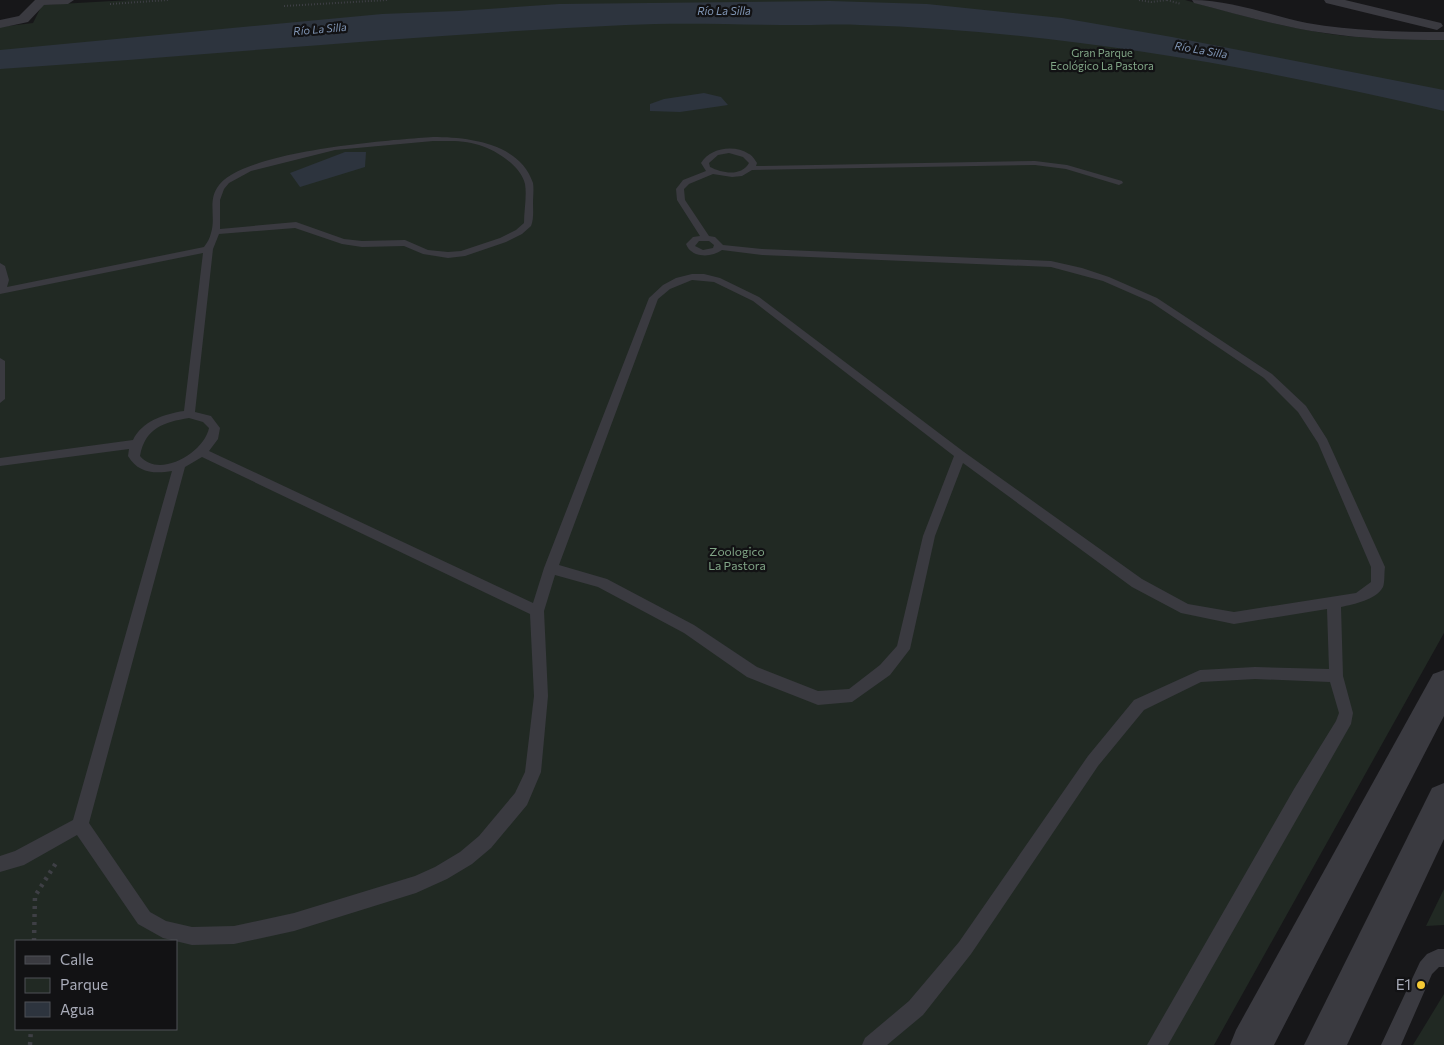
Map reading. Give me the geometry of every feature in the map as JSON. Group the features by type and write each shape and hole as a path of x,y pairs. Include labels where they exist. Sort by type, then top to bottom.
{"street":[{"path":"0,24 24,20 29,17 40,1 68,0"},
{"path":"1198,0 1316,28 1343,32 1444,36"},
{"path":"1330,0 1444,28"},
{"path":"1251,1045 1444,684"},
{"path":"1326,1045 1444,800"}],"lane":[{"path":"189,414 208,249 216,232 216,200 220,189 231,178 248,169 262,165 351,145 459,139 482,143 500,152 518,166 529,184 528,224 519,232 503,240 462,254 437,254 405,243 362,244 342,241 296,225 216,232"},
{"path":"751,168 753,163 746,155 729,152 720,152 707,158 706,163 707,168 720,174 739,174 751,168 1035,163 1066,167 1118,183"},
{"path":"706,238 681,200 680,189 686,182 712,171"},
{"path":"80,825 144,918 163,929 192,936 234,935 294,922 416,884 441,873 466,858 485,842 521,799 533,772 538,735 540,696 537,611 551,568 654,298 664,288 680,280 696,276 729,283 756,299 960,455 1137,583 1186,609 1234,618 1359,598 1377,585 1378,567 1323,442 1302,409 1268,376 1154,300 1106,279 1079,270 1051,264 762,252 719,247 713,252 702,254 691,247 690,244 696,239 706,238 716,241 719,247"},
{"path":"0,266 4,280 1,290 208,249"},
{"path":"0,361 0,399"},
{"path":"189,414 203,416 212,422 215,431 212,441 202,452 180,464 159,468 142,465 134,456 135,444 143,433 156,423 172,417 189,414"},
{"path":"0,462 135,444"},
{"path":"202,452 537,611"},
{"path":"551,568 602,583 688,629 752,672 818,698 852,695 885,670 902,649 929,536 960,455"},
{"path":"0,864 26,856 80,825 180,464"},
{"path":"1157,1045 1300,795 1343,724 1346,713 1336,676 1334,602"},
{"path":"872,1045 916,1008 965,948 1093,761 1139,706 1200,676 1255,673 1336,676"},
{"path":"1391,1045 1426,968 1438,957 1444,958"}],"path":[{"path":"110,4 168,0"},
{"path":"284,6 388,0"},
{"path":"1139,0 1160,2 1167,0"},
{"path":"34,940 35,896 80,825"},
{"path":"30,1045 31,1030"}],"green space":[{"name":"Zoologico La Pastora","path":"130,0 1185,0 1275,24 1330,34 1372,38 1444,40 1444,633 1214,1045 0,1045 0,27 33,23 42,5"},
{"path":"1444,889 1444,925 1426,926"},
{"path":"1444,994 1444,1045 1413,1045"}],"water":[{"name":"Río La Silla","path":"830,1 927,4 1062,18 1172,37 1444,90 1444,111 1299,79 1154,53 1008,35 853,25 648,24 548,29 0,69 0,50 382,14 559,4"},
{"path":"704,93 721,97 728,105 680,112 650,111 650,104 664,99"},
{"path":"345,152 366,152 365,167 300,187 290,173"}],"place":[{"name":"E1","path":"1421,985"}],"park label":[{"name":"Gran Parque Ecológico La Pastora","path":"1102,59"}]}
